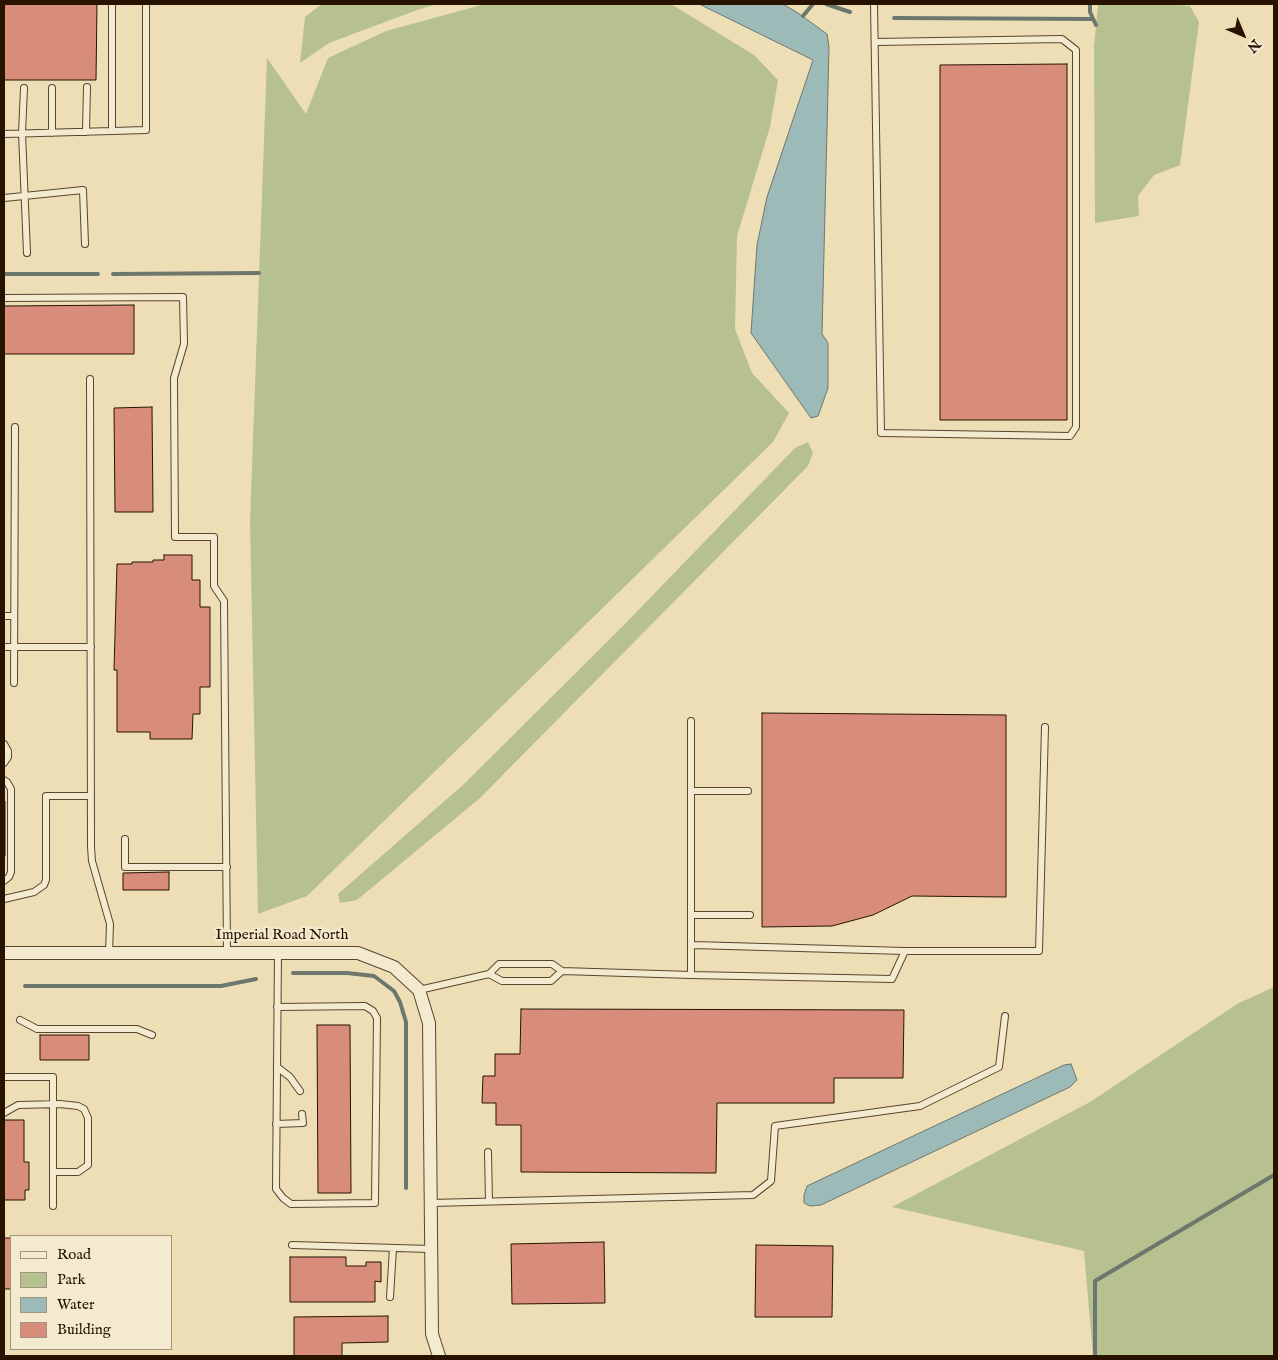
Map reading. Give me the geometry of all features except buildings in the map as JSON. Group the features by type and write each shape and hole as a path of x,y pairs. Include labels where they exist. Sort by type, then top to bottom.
{"street":[{"name":"Imperial Road North","path":"4,953 358,953 394,967 419,990"},
{"path":"419,990 429,1023 432,1334 439,1356"}],"lane":[{"path":"112,4 112,132"},
{"path":"4,134 146,130 146,4"},
{"path":"874,4 881,433 1070,436 1076,427 1076,50 1062,39 875,42"},
{"path":"86,132 87,87"},
{"path":"24,88 22,134 27,253"},
{"path":"52,88 52,133"},
{"path":"4,198 83,190 85,244"},
{"path":"4,298 183,297 184,344 174,378 175,537 214,537 214,586 224,601 227,952"},
{"path":"90,379 92,861 110,924 110,953"},
{"path":"14,683 15,427"},
{"path":"4,616 14,616"},
{"path":"4,647 91,648"},
{"path":"691,722 692,975"},
{"path":"693,945 906,951 1039,951 1045,727"},
{"path":"4,744 8,751 8,757 4,764"},
{"path":"4,780 11,789 11,872 4,881"},
{"path":"692,791 748,791"},
{"path":"4,899 34,892 44,885 46,880 46,796 91,796"},
{"path":"125,839 125,867 227,867"},
{"path":"692,915 750,915"},
{"path":"419,990 489,974 499,964 552,964 562,971 892,979 906,951"},
{"path":"277,1007 365,1006 377,1018 375,1202 291,1204 276,1189 276,1124 277,1007 278,952"},
{"path":"489,974 502,981 551,981 562,971"},
{"path":"431,1203 753,1195 771,1182 776,1126 920,1106 999,1067 1005,1016"},
{"path":"20,1020 37,1029 137,1029 152,1035"},
{"path":"277,1067 290,1077 300,1091"},
{"path":"4,1078 53,1077 53,1206"},
{"path":"4,1113 18,1105 78,1106 84,1109 88,1118 88,1165 78,1172 53,1172"},
{"path":"276,1124 303,1123 302,1114"},
{"path":"488,1152 489,1201"},
{"path":"292,1245 431,1249"},
{"path":"390,1297 393,1248"}],"green space":[{"path":"322,4 438,4 329,43 300,63 305,17"},
{"path":"485,4 671,4 754,55 778,80 770,127 737,236 735,329 752,373 789,413 773,442 307,896 258,914 250,521 267,58 306,114 328,58 386,31"},
{"path":"1098,4 1190,6 1199,22 1180,165 1154,175 1138,196 1139,216 1095,223 1094,47"},
{"path":"808,442 813,453 808,466 480,798 357,900 340,903 338,894 464,784 621,628 795,448"},
{"path":"1274,987 1274,1356 1093,1356 1084,1251 892,1207 1090,1102 1237,1004"}],"water":[{"path":"699,4 783,4 827,34 829,47 822,334 828,343 828,388 818,416 811,418 751,333 757,245 767,197 813,60"},
{"path":"1071,1064 1077,1080 1070,1087 821,1205 810,1206 804,1203 807,1186 1064,1065"}],"waterway":[{"path":"803,16 813,4"},
{"path":"826,4 850,12"},
{"path":"1090,4 1090,12 1096,25"},
{"path":"894,18 1093,19"},
{"path":"113,274 259,273"},
{"path":"4,274 98,274"},
{"path":"293,973 347,973 374,976 394,991 400,1002 406,1022 406,1188"},
{"path":"25,986 221,986 256,979"},
{"path":"1095,1356 1095,1281 1274,1175"}]}
